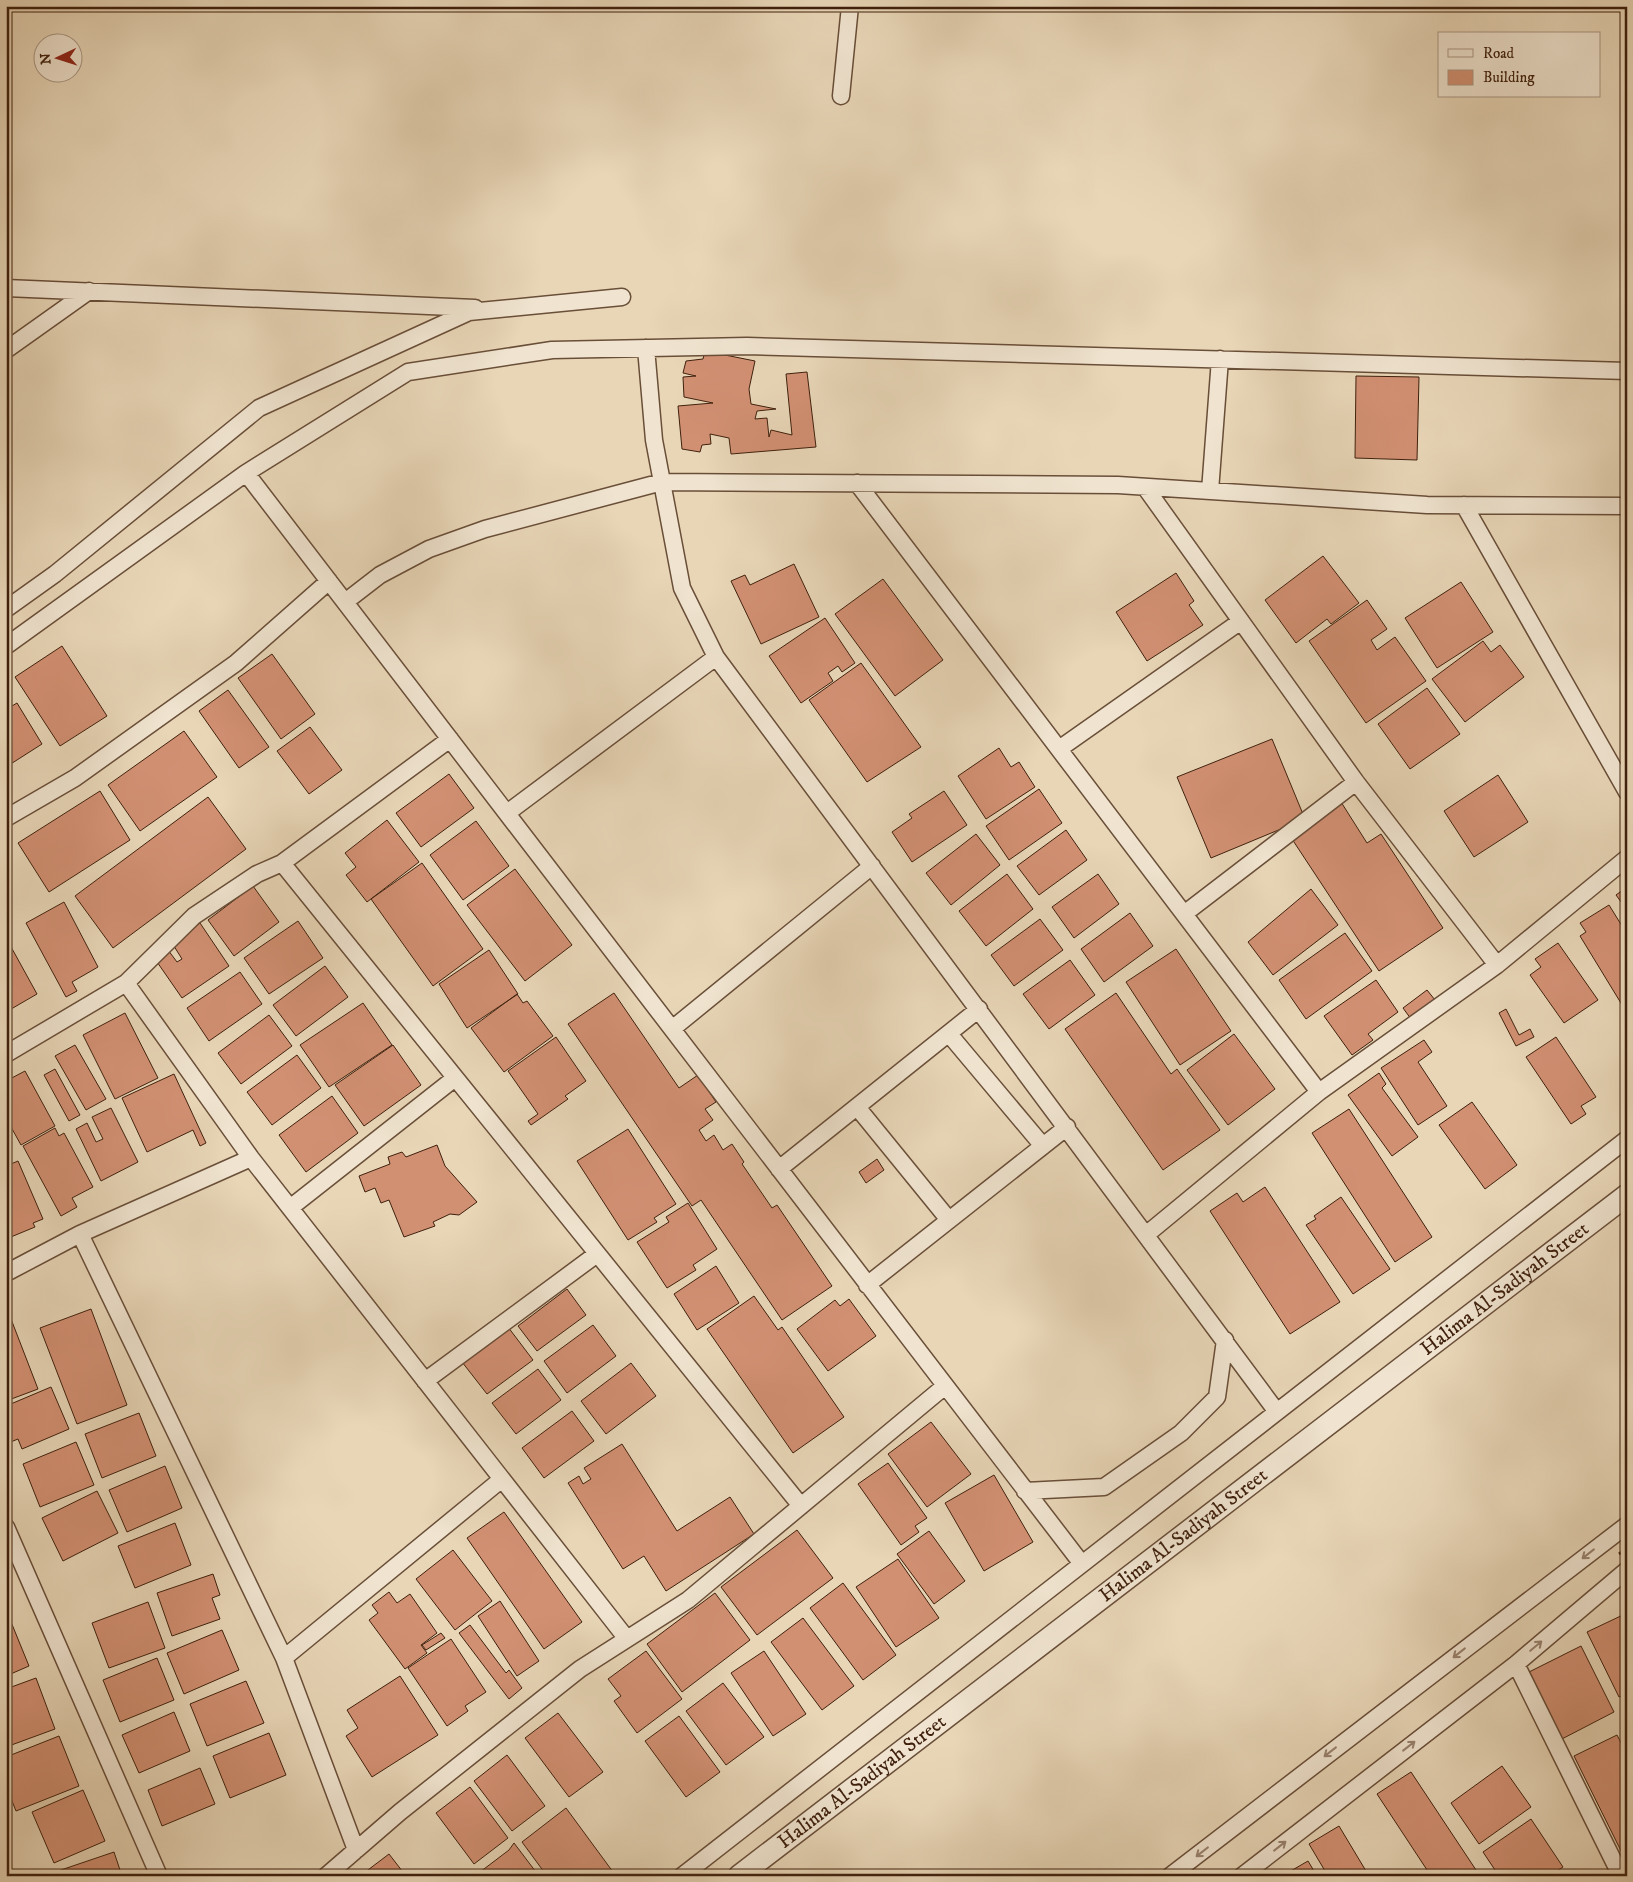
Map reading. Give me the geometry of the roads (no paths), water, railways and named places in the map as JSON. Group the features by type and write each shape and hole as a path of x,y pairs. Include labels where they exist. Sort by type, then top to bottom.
{"street":[{"path":"841,96 850,6"},
{"path":"6,288 497,310"},
{"path":"6,350 89,291"},
{"path":"6,609 54,574 259,408 469,312 622,297"},
{"path":"6,646 246,473 408,372 552,350 747,346 1627,371"},
{"path":"646,348 654,440 682,588 716,657 1147,1234 1277,1412"},
{"path":"1210,491 1220,359"},
{"path":"246,473 1082,1564"},
{"path":"345,602 380,575 429,549 485,529 662,482 1145,487 1426,505 1627,506"},
{"path":"858,483 1319,1092"},
{"path":"1145,487 1356,782 1497,965"},
{"path":"1464,505 1627,792"},
{"path":"6,818 75,778 236,663 329,580"},
{"path":"1059,749 1241,621"},
{"path":"507,813 716,657"},
{"path":"6,1054 126,983 194,916 257,874 282,863 450,739"},
{"path":"1184,914 1356,782"},
{"path":"1147,1234 1319,1092 1497,965 1627,858"},
{"path":"282,863 801,1506"},
{"path":"672,1029 872,866"},
{"path":"126,983 251,1158 627,1639"},
{"path":"779,1169 979,1010"},
{"path":"949,1034 1042,1146"},
{"path":"290,1208 455,1078"},
{"path":"857,1107 949,1220"},
{"path":"868,1285 1066,1127"},
{"path":"682,1876 1627,1139"},
{"path":"6,1273 80,1234 251,1158"},
{"name":"Halima Al-Sadiyah Street","path":"739,1876 1627,1195"},
{"path":"80,1234 284,1658 356,1850"},
{"path":"425,1381 597,1254"},
{"path":"1025,1490 1104,1487 1182,1433 1217,1397 1224,1340"},
{"path":"326,1876 400,1812 580,1669 688,1600 945,1386"},
{"path":"284,1658 502,1479"},
{"path":"1170,1876 1627,1525"},
{"path":"6,1527 159,1876"},
{"path":"1242,1876 1516,1664 1627,1570"},
{"path":"1516,1664 1621,1876"}]}
